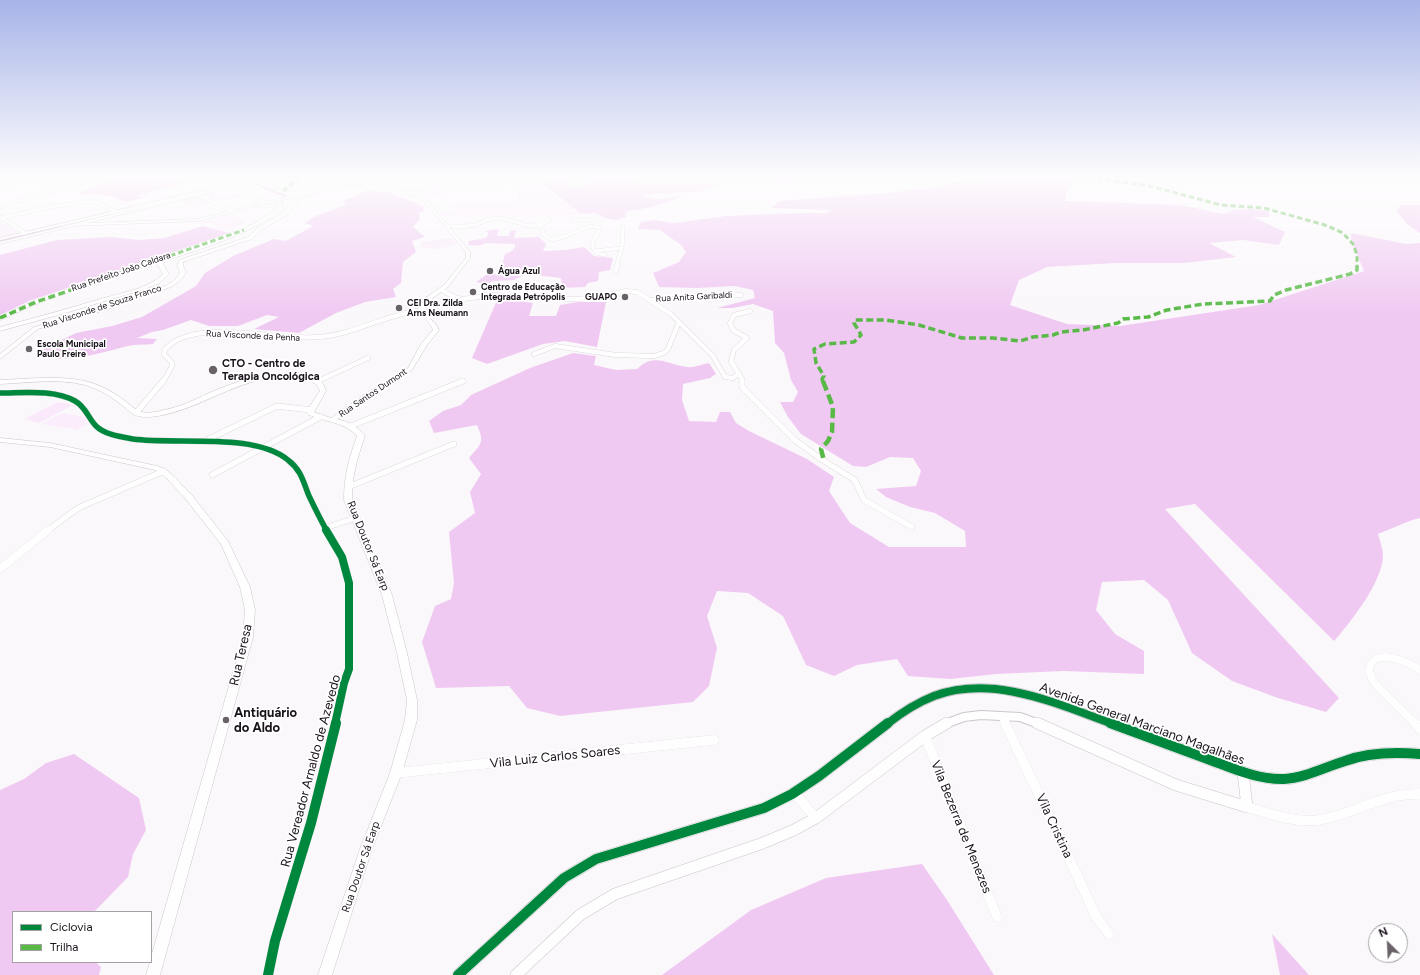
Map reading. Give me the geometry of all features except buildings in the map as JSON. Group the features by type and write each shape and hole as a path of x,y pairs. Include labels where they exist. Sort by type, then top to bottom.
{"main road":[{"path":"0,239 76,222"},
{"path":"0,242 77,222"},
{"path":"71,224 132,222"},
{"name":"Rua Visconde de Souza Franco","path":"31,321 104,301 150,286 158,282 166,274 160,264 164,260 236,235 258,222"},
{"name":"Rua Visconde de Souza Franco","path":"36,328 100,310 169,286 182,275 183,272 180,266 181,261 250,238 259,229 270,222"},
{"path":"422,310 422,305 426,298 442,290 467,260 469,254 444,222"},
{"name":"Rua Santos Dumont","path":"332,420 367,395 410,369 424,344 436,330 435,326 423,316 422,310"},
{"path":"0,329 31,321 36,328 0,357"},
{"path":"0,382 61,380 79,382 98,387 112,395 136,413 146,414 172,411 229,388 276,375 298,375 318,381 322,385 323,391 311,410 311,414 351,426"},
{"name":"Rua Doutor Sá Earp","path":"325,975 366,849 396,773 411,720 412,700 387,594 348,500 351,465 361,436 358,430 351,426"},
{"path":"0,440 50,445 140,464 164,471"},
{"name":"Rua Teresa","path":"153,975 248,637 250,610 245,587 225,543 188,496 164,471"}],"street":[{"path":"8,222 25,233"},
{"path":"447,226 473,225 482,222"},
{"path":"514,222 541,227 547,222"},
{"path":"596,222 596,226 600,229 592,244 595,251 606,255"},
{"path":"541,227 544,235 547,238 554,240 564,238 588,227 596,226"},
{"path":"616,272 617,261 622,248 623,227"},
{"name":"Rua Prefeito João Caldara","path":"0,318 44,300 244,230"},
{"path":"595,251 622,248"},
{"path":"442,290 454,297 462,299 496,295 523,298 596,298 626,291 640,294 668,311 713,356 725,377 729,379 733,378 739,373"},
{"name":"Rua Anita Garibaldi","path":"648,300 741,295"},
{"name":"Rua Visconde da Penha","path":"136,413 160,386 172,366 172,363 164,354 165,349 183,338 194,334 213,332 284,337 322,337 349,332 395,315 422,310"},
{"path":"750,311 734,315 730,323 733,330 747,337 737,346 730,361 742,379 742,387 796,441 824,461 855,480 859,486 861,497 867,503 912,527"},
{"path":"534,354 555,346 616,355 654,356 664,353 668,349 679,322"},
{"path":"318,381 368,358"},
{"path":"351,426 463,381"},
{"name":"Rua Vereador Arnaldo de Azevedo","path":"0,393 42,394 69,399 83,407 98,430 113,435 156,441 234,442 250,444 284,457 300,471 306,488 325,528 348,572 349,670 313,816 275,940 268,975"},
{"path":"209,439 277,406 288,406 311,410"},
{"path":"212,475 320,417"},
{"path":"348,487 454,444"},
{"path":"0,569 40,536 78,508 110,496 164,471"},
{"path":"325,528 355,518"},
{"path":"1420,670 1401,660 1381,657 1372,663 1369,668 1369,672 1376,684 1420,729"},
{"name":"Avenida General Marciano Magalhães","path":"458,975 564,878 579,868 596,859 764,808 794,793 819,777 912,705 946,692 977,689 1010,691 1038,697 1243,772 1283,779 1303,775 1353,758 1371,754 1399,752 1420,754"},
{"path":"516,975 580,915 615,894 763,843 794,830 816,818 925,736 943,725 964,717 981,715 1020,717 1051,729 1176,785 1282,817 1309,820 1328,818 1384,798 1412,793 1420,794"},
{"name":"Vila Cristina","path":"1002,716 1097,918 1109,934"},
{"name":"Vila Bezerra de Menezes","path":"925,736 997,918"},
{"name":"Vila Luiz Carlos Soares","path":"396,773 714,740"},
{"path":"1243,772 1247,807"},
{"path":"794,793 816,818"}],"shaded area":[{"path":"0,222 19,232 0,237"},
{"path":"201,222 246,222 224,231 215,227 218,226 210,223 200,224"},
{"path":"417,222 413,227 425,237 412,241 416,252 403,262 401,283 393,289 396,297 365,302 336,313 299,333 254,329 279,317 267,315 238,326 209,326 191,320 137,338 157,339 153,344 131,345 83,357 60,359 37,355 47,347 76,333 112,326 142,317 196,286 205,273 233,256 274,239 286,241 313,226 305,223"},
{"path":"641,222 1265,222 1285,232 1279,245 1243,240 1209,243 1236,257 1184,263 1116,263 1047,267 1019,280 1010,305 1067,324 1120,326 1259,305 1364,271 1351,241 1351,233 1407,244 1420,243 1420,518 1378,534 1383,555 1382,565 1378,577 1365,601 1334,641 1195,504 1165,509 1339,698 1326,712 1278,698 1232,681 1192,653 1168,600 1144,580 1102,582 1096,610 1115,634 1144,651 1144,674 1064,671 996,674 950,679 908,676 897,659 857,665 834,676 806,665 783,616 748,593 717,591 707,616 717,648 709,686 693,702 560,716 527,708 509,686 436,688 422,642 435,606 451,599 454,583 449,532 475,513 470,492 481,474 469,458 479,446 481,436 477,425 434,433 429,421 443,411 461,405 471,395 530,368 573,353 596,356 594,365 616,370 637,369 643,364 655,360 690,367 709,363 716,374 710,378 683,384 682,400 689,421 716,422 720,412 730,412 736,423 749,431 807,459 834,477 829,491 850,523 889,547 966,547 965,531 935,513 910,507 886,497 876,489 916,486 921,471 913,458 890,457 866,467 853,466 801,434 788,417 780,402 793,402 798,392 791,380 784,353 775,343 773,311 753,304 733,308 717,308 755,298 753,290 735,286 697,288 659,287 653,273 679,262 686,252 681,245 660,230 638,229"},
{"path":"1406,222 1420,222 1420,233"},
{"path":"203,226 229,233 29,301 0,315 0,255 57,240 110,237 140,240 164,238"},
{"path":"499,229 497,236 509,236 510,231 516,230 514,238 539,237 546,244 543,251 566,250 584,247 594,256 613,258 610,270 599,272 598,281 588,283 585,287 562,288 561,278 525,274 514,280 494,281 484,284 476,282 486,275 500,274 505,254 514,249 515,244 485,243 479,245 468,245 469,241 486,238 489,233 485,231"},
{"path":"451,238 457,244 437,249 422,248 421,242"},
{"path":"498,298 533,303 529,316 556,316 560,305 578,302 606,302 597,347 565,341 543,344 487,364 472,358"},
{"path":"58,402 73,405 39,423 24,419"},
{"path":"62,413 86,417 88,420 84,422 89,423 77,430 42,424"},
{"path":"74,754 139,798 146,830 133,854 128,877 95,911 12,911 12,963 97,963 101,967 99,975 0,975 0,790 24,779 46,763"},
{"path":"922,864 947,900 994,975 662,975 751,910 826,878"},
{"path":"1272,934 1309,975 1280,975"}],"waterway":[{"path":"0,241 61,226"}],"marked path":[{"path":"824,461 821,449 828,441 832,432 833,407 822,379 824,376 815,360 814,349 825,344 854,342 861,335 854,323 855,320 886,320 919,325 962,338 993,338 1020,341 1033,337 1053,335 1061,332 1083,330 1118,323 1123,319 1148,317 1167,310 1203,304 1270,301 1274,295 1286,290 1350,274 1357,270 1357,255 1353,244 1343,233 1317,222"},
{"path":"0,318 36,302 244,230"}],"cycle path":[{"path":"0,393 31,393 66,397 82,406 99,429 122,437 156,441 233,442 253,445 272,451 287,459 300,473 314,507 342,557 348,574 349,583 349,669 344,683 332,741 311,823 275,941 268,975"},
{"path":"458,975 564,878 579,868 596,859 764,808 806,785 845,758 905,711 933,696 956,690 991,689 1038,697 1243,772 1263,777 1283,779 1300,777 1353,758 1370,755 1395,753 1420,754"}],"place":[{"name":"Água Azul","path":"490,271"},
{"name":"Centro de Educação Integrada Petrópolis","path":"473,292"},
{"name":"GUAPO","path":"625,297"},
{"name":"CEI Dra. Zilda Arns Neumann","path":"399,308"},
{"name":"Escola Municipal Paulo Freire","path":"29,349"},
{"name":"CTO - Centro de Terapia Oncológica","path":"213,370"},
{"name":"Antiquário do Aldo","path":"226,720"}]}
